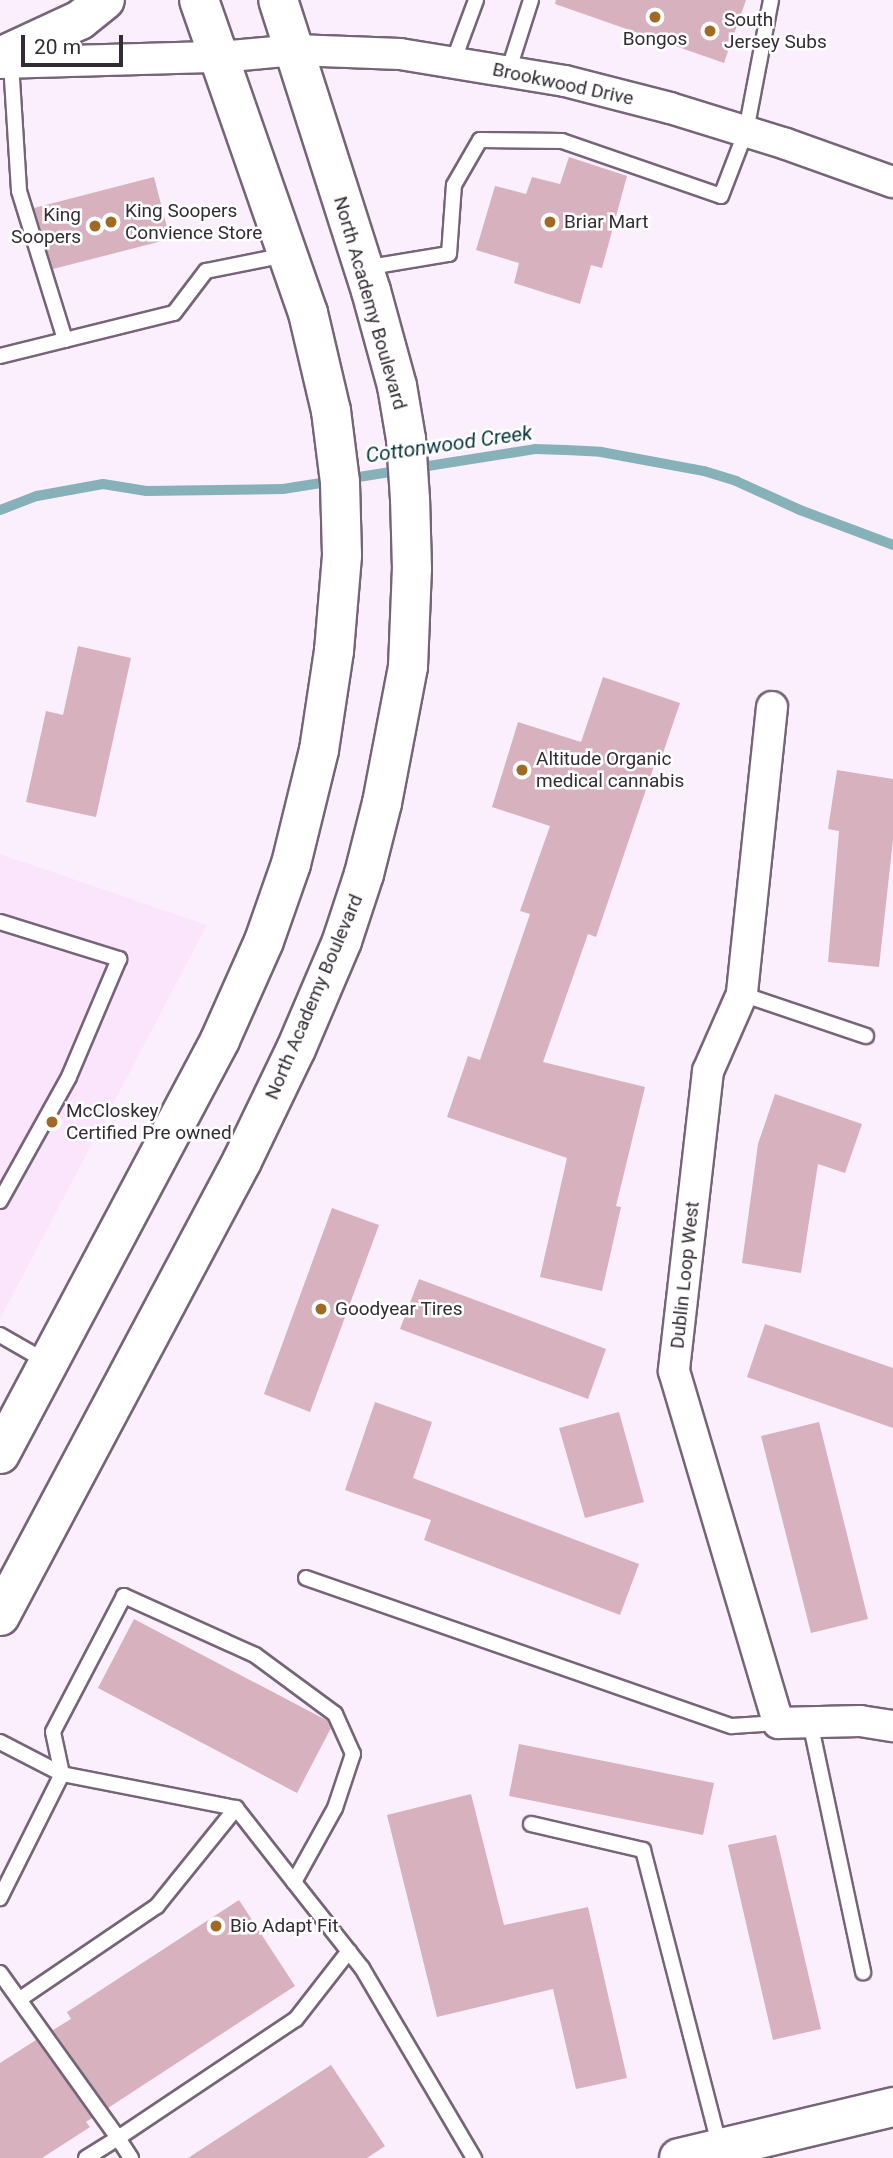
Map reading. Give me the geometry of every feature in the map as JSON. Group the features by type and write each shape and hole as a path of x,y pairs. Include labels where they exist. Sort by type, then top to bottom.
{"main road":[{"path":"4,61 80,20 105,0"},
{"path":"0,1454 220,1040 264,942 292,864 318,750 334,651 342,555 340,482 331,411 307,313 199,0"},
{"name":"North Academy Boulevard","path":"0,1616 242,1161 296,1049 342,941 364,874 382,803 408,667 412,569 406,439 397,386 367,280 278,0"},
{"path":"679,2158 893,2107"}],"street":[{"name":"Brookwood Drive","path":"4,61 220,57 295,50 400,54 565,81 746,131 893,182"},
{"name":"Dublin Loop West","path":"772,707 742,994 708,1071 674,1371 778,1723"},
{"path":"778,1723 860,1721 893,1727"}],"lane":[{"path":"453,62 476,0"},
{"path":"508,72 531,0"},
{"path":"367,280 449,254 454,185 480,140 562,141 721,196 746,131 771,0"},
{"path":"4,61 19,191 65,340"},
{"path":"0,356 174,313 206,271 288,254"},
{"path":"0,922 119,959 69,1077 0,1200"},
{"path":"742,994 866,1036"},
{"path":"0,1335 48,1363"},
{"path":"306,1578 732,1726 778,1723"},
{"path":"0,1898 62,1774 53,1732 124,1596 255,1655 335,1714 354,1754 335,1808 294,1882"},
{"path":"810,1722 863,1972"},
{"path":"0,1742 62,1774 236,1808 362,1968 474,2158"},
{"path":"20,2000 157,1906 236,1808"},
{"path":"531,1824 643,1850 720,2148"},
{"path":"86,2158 296,2019 349,1951"},
{"path":"0,1973 131,2158"}],"shaded area":[{"name":"McCloskey Certified Pre owned","path":"0,854 207,925 0,1319"}],"building":[{"path":"556,0 746,0 724,63 555,4"},
{"name":"Briar Mart","path":"569,157 627,176 602,268 591,265 580,304 514,283 519,263 476,250 495,186 526,194 532,177 560,184"},
{"name":"King Soopers","path":"154,177 170,239 53,269 34,208"},
{"path":"78,646 131,658 96,817 26,802 46,711 63,715"},
{"path":"603,677 680,703 660,762 656,760 596,937 588,934 543,1062 645,1087 616,1206 621,1207 602,1291 540,1277 567,1158 447,1117 468,1056 480,1060 530,914 520,911 550,826 492,807 518,722 581,742"},
{"path":"837,770 893,779 893,840 879,967 828,962 839,831 828,829"},
{"path":"775,1094 862,1124 845,1173 818,1164 801,1273 742,1263 758,1144"},
{"name":"Goodyear Tires","path":"332,1208 379,1225 310,1412 264,1394"},
{"path":"419,1279 606,1349 588,1399 400,1329"},
{"path":"765,1324 893,1368 893,1428 747,1377"},
{"path":"375,1402 432,1422 413,1478 639,1564 620,1615 424,1540 431,1520 345,1490"},
{"path":"619,1412 644,1502 585,1518 559,1428"},
{"path":"819,1422 868,1619 811,1633 761,1436"},
{"path":"134,1619 328,1721 331,1728 297,1793 98,1688"},
{"path":"519,1744 714,1783 703,1835 509,1796"},
{"path":"471,1794 504,1925 588,1907 627,2078 576,2089 553,1989 437,2017 387,1815"},
{"path":"776,1835 821,2029 773,2040 728,1845"},
{"path":"239,1900 295,1986 108,2108 53,2030 71,2019 67,2012"},
{"path":"36,2040 92,2118 86,2122 90,2127 42,2158 0,2158 0,2063"},
{"path":"331,2065 385,2146 367,2158 188,2158"}],"waterway":[{"name":"Cottonwood Creek","path":"0,510 37,496 103,484 146,491 283,489 535,449 566,450 601,452 704,471 736,481 800,510 893,545"}],"place":[{"name":"Bongos","path":"655,17"},
{"name":"South Jersey Subs","path":"710,31"},
{"name":"King Soopers Convience Store","path":"111,222"},
{"name":"Briar Mart","path":"550,222"},
{"name":"King Soopers","path":"95,226"},
{"name":"Altitude Organic medical cannabis","path":"522,770"},
{"name":"McCloskey Certified Pre owned","path":"52,1122"},
{"name":"Goodyear Tires","path":"321,1309"},
{"name":"Bio Adapt Fit","path":"216,1926"}]}
